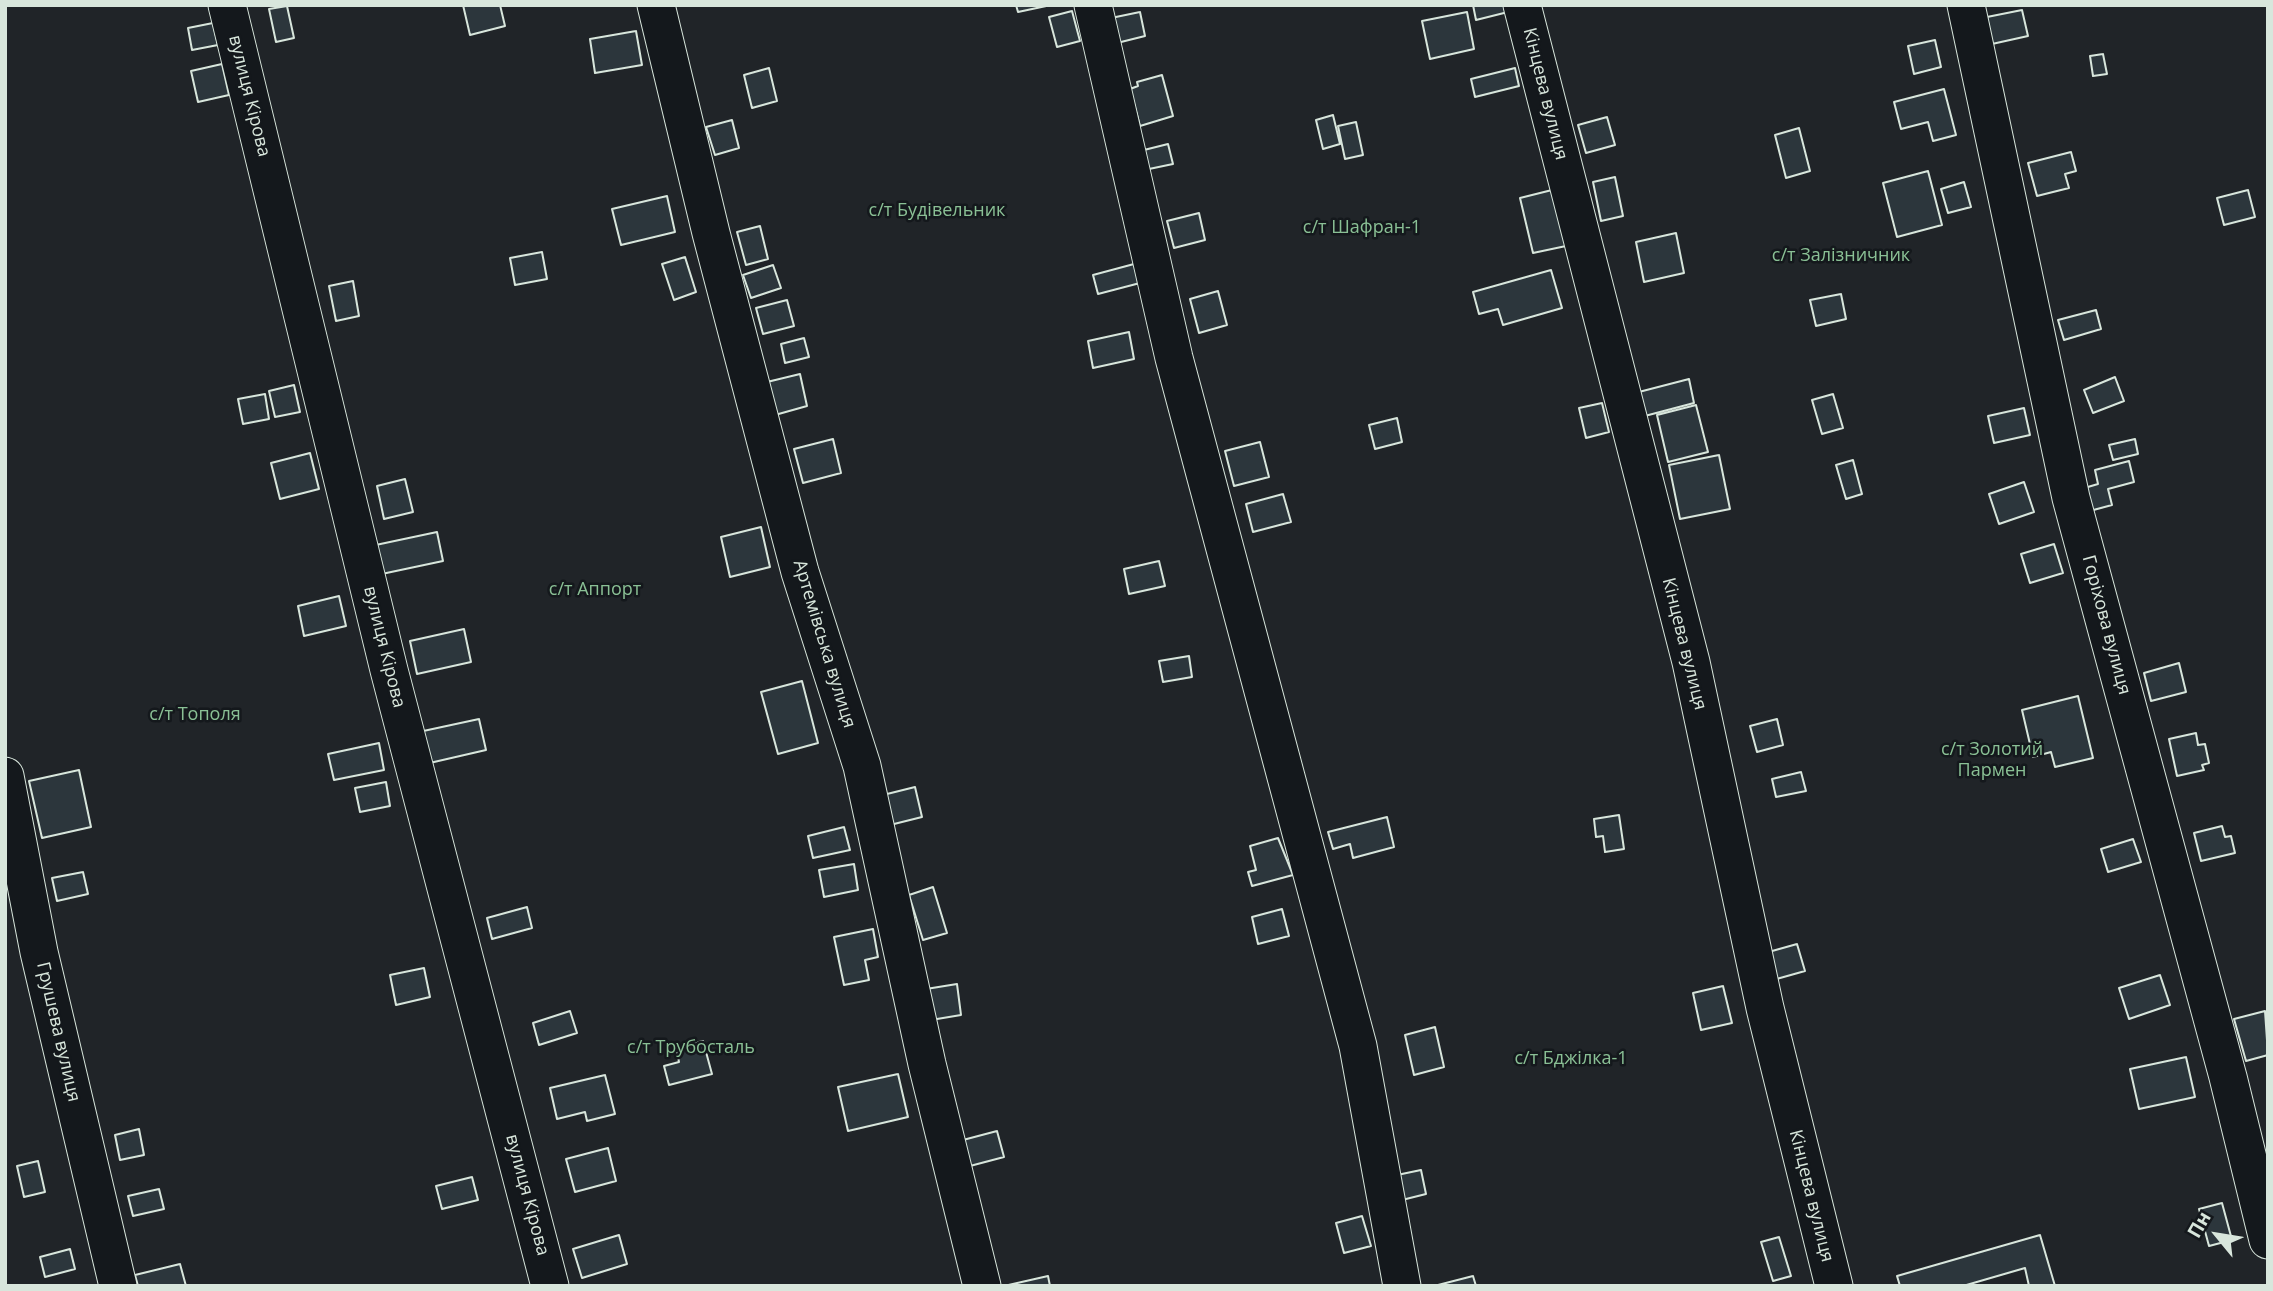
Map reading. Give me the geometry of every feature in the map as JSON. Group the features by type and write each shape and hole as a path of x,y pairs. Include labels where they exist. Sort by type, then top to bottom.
{"street":[{"name":"вулиця Кірова","path":"227,5 389,670 550,1286"},
{"name":"Артемівська вулиця","path":"656,5 715,246 800,572 862,766 927,1064 982,1286"},
{"path":"1093,5 1174,358 1358,1046 1402,1286"},
{"name":"Кінцева вулиця","path":"1522,5 1691,662 1765,1008 1833,1286"},
{"name":"Горіхова вулиця","path":"1966,5 2071,498 2228,1077 2268,1240"},
{"name":"Грушева вулиця","path":"5,776 39,952 118,1286"}],"green space":[{"path":"5,5 2268,5 2268,1286 5,1286"}],"building":[{"path":"463,5 500,5 505,26 470,35"},
{"path":"1016,5 1051,5 1018,12"},
{"path":"1473,5 1515,5 1516,10 1476,20"},
{"path":"287,6 294,38 276,42 269,9"},
{"path":"2022,10 2028,36 1992,44 1987,17"},
{"path":"1072,11 1080,41 1057,47 1049,17"},
{"path":"1140,12 1145,36 1117,43 1111,18"},
{"path":"1467,12 1474,49 1430,59 1422,21"},
{"path":"213,23 218,45 192,50 188,28"},
{"path":"636,31 642,65 595,73 590,39"},
{"path":"1935,40 1941,67 1914,74 1908,46"},
{"path":"2103,54 2107,74 2093,76 2090,56"},
{"path":"222,64 229,95 198,102 191,71"},
{"path":"769,68 777,101 752,108 744,75"},
{"path":"1515,68 1519,86 1475,97 1471,79"},
{"path":"1162,75 1173,116 1140,126 1130,89 1138,86 1137,82"},
{"path":"1944,89 1956,135 1933,141 1928,122 1901,129 1894,102"},
{"path":"1333,115 1340,144 1323,149 1316,120"},
{"path":"1607,117 1615,145 1586,153 1578,125"},
{"path":"732,120 739,148 715,155 706,127"},
{"path":"1356,122 1363,155 1345,159 1338,126"},
{"path":"1799,128 1810,171 1786,178 1775,135"},
{"path":"1168,144 1173,164 1149,169 1144,150"},
{"path":"2071,152 2076,171 2065,174 2069,188 2037,196 2028,163"},
{"path":"1928,171 1942,225 1897,237 1883,183"},
{"path":"1615,177 1623,216 1601,221 1593,182"},
{"path":"1964,182 1971,207 1948,213 1941,189"},
{"path":"1552,190 1566,246 1533,253 1520,198"},
{"path":"2248,190 2255,217 2224,225 2217,198"},
{"path":"667,196 675,232 621,245 612,209"},
{"path":"1199,213 1205,240 1174,248 1167,221"},
{"path":"760,226 768,259 746,265 737,232"},
{"path":"1676,233 1684,273 1644,282 1636,242"},
{"path":"542,252 547,279 515,285 510,258"},
{"path":"685,257 696,292 674,300 662,264"},
{"path":"1134,264 1140,283 1098,294 1093,275"},
{"path":"773,265 781,288 751,298 743,275"},
{"path":"1551,270 1562,308 1503,325 1498,309 1479,314 1473,292"},
{"path":"353,281 359,316 336,321 329,286"},
{"path":"1218,291 1227,325 1199,333 1190,299"},
{"path":"1841,294 1846,319 1816,326 1810,300"},
{"path":"787,300 794,326 763,334 756,308"},
{"path":"2096,310 2101,329 2064,340 2058,320"},
{"path":"1129,332 1134,359 1093,368 1088,341"},
{"path":"804,338 809,357 785,363 781,344"},
{"path":"800,374 807,406 775,415 767,382"},
{"path":"2115,377 2124,401 2093,413 2084,390"},
{"path":"1689,379 1694,403 1641,417 1635,393"},
{"path":"294,385 300,412 275,417 269,391"},
{"path":"265,394 269,419 243,424 238,399"},
{"path":"1833,394 1843,428 1822,434 1812,400"},
{"path":"1602,403 1609,432 1586,438 1579,408"},
{"path":"1696,405 1708,452 1668,462 1657,415"},
{"path":"2024,408 2030,435 1994,443 1988,416"},
{"path":"1397,418 1402,442 1375,449 1369,425"},
{"path":"833,439 841,473 803,483 794,449"},
{"path":"2135,439 2138,454 2113,460 2109,445"},
{"path":"1260,442 1269,477 1234,486 1225,451"},
{"path":"310,453 319,489 280,499 271,463"},
{"path":"1719,455 1730,509 1680,519 1669,465"},
{"path":"1853,460 1862,494 1846,499 1836,465"},
{"path":"2129,461 2134,482 2108,489 2112,505 2086,512 2081,489 2098,484 2095,470"},
{"path":"405,479 413,512 384,519 377,486"},
{"path":"2024,482 2034,512 1999,524 1989,494"},
{"path":"1283,494 1291,522 1253,532 1246,504"},
{"path":"761,527 770,567 730,577 721,537"},
{"path":"437,532 443,561 377,575 371,546"},
{"path":"2054,544 2063,573 2030,583 2021,554"},
{"path":"1159,561 1165,586 1129,594 1124,569"},
{"path":"339,596 346,626 304,636 298,606"},
{"path":"464,629 471,662 417,674 410,641"},
{"path":"1189,656 1192,677 1163,682 1159,661"},
{"path":"2179,663 2186,692 2151,701 2144,673"},
{"path":"802,681 818,743 778,754 761,692"},
{"path":"2078,696 2093,758 2055,767 2051,752 2033,757 2022,710"},
{"path":"479,719 486,750 421,765 414,733"},
{"path":"1777,719 1783,745 1757,752 1750,726"},
{"path":"2196,733 2198,745 2205,744 2209,763 2202,765 2204,770 2177,776 2169,739"},
{"path":"379,743 384,770 334,780 328,754"},
{"path":"79,770 91,827 42,838 29,781"},
{"path":"1801,772 1806,791 1776,797 1772,779"},
{"path":"386,782 390,806 360,812 355,788"},
{"path":"915,787 922,817 886,826 879,796"},
{"path":"1619,815 1624,849 1605,852 1603,836 1596,837 1594,819"},
{"path":"1387,817 1394,847 1353,858 1350,844 1333,849 1328,832"},
{"path":"2222,826 2225,837 2231,836 2235,853 2201,861 2194,833"},
{"path":"844,827 850,850 813,858 808,836"},
{"path":"1278,838 1293,875 1252,886 1248,872 1256,870 1250,846"},
{"path":"2133,839 2141,862 2108,872 2101,849"},
{"path":"854,864 858,890 824,897 819,870"},
{"path":"83,872 88,894 57,901 52,878"},
{"path":"933,887 947,933 923,940 909,895"},
{"path":"527,907 532,928 492,939 487,918"},
{"path":"1282,909 1289,936 1258,944 1252,917"},
{"path":"873,929 878,957 865,960 869,980 844,985 834,937"},
{"path":"1797,944 1805,971 1773,980 1765,953"},
{"path":"424,968 430,997 396,1005 390,975"},
{"path":"2160,975 2170,1005 2129,1019 2119,988"},
{"path":"957,984 961,1015 931,1020 926,989"},
{"path":"1723,986 1732,1023 1701,1030 1693,993"},
{"path":"570,1011 577,1033 539,1045 533,1023"},
{"path":"2265,1011 2268,1055 2246,1061 2234,1019"},
{"path":"1435,1027 1444,1067 1414,1075 1405,1035"},
{"path":"703,1041 712,1074 669,1085 664,1066 679,1062 676,1048"},
{"path":"2186,1057 2195,1097 2139,1109 2130,1069"},
{"path":"898,1074 908,1117 848,1131 838,1087"},
{"path":"605,1075 615,1114 587,1121 585,1112 557,1119 550,1088"},
{"path":"139,1129 144,1155 120,1160 115,1135"},
{"path":"997,1131 1004,1157 970,1166 963,1140"},
{"path":"608,1148 616,1181 575,1192 566,1159"},
{"path":"38,1161 45,1192 24,1197 17,1166"},
{"path":"1421,1170 1426,1194 1402,1200 1397,1175"},
{"path":"472,1177 478,1200 442,1209 436,1186"},
{"path":"159,1189 164,1209 133,1216 128,1196"},
{"path":"2222,1203 2232,1240 2209,1246 2199,1209"},
{"path":"1362,1216 1371,1246 1344,1253 1336,1223"},
{"path":"619,1235 627,1264 582,1278 573,1249"},
{"path":"2040,1235 2055,1286 2029,1286 2025,1268 1963,1286 1900,1286 1897,1276"},
{"path":"1779,1237 1791,1276 1773,1281 1761,1242"},
{"path":"70,1249 75,1269 45,1277 40,1257"},
{"path":"180,1264 186,1286 138,1286 135,1275"},
{"path":"1048,1276 1050,1286 1004,1286"},
{"path":"1473,1276 1476,1286 1438,1285"}],"park label":[{"name":"с/т Будівельник","path":"937,211"},
{"name":"с/т Шафран-1","path":"1362,228"},
{"name":"с/т Залізничник","path":"1841,256"},
{"name":"с/т Аппорт","path":"595,590"},
{"name":"с/т Тополя","path":"195,715"},
{"name":"с/т Золотий Пармен","path":"1992,760"},
{"name":"с/т Трубосталь","path":"691,1048"},
{"name":"с/т Бджілка-1","path":"1571,1059"}]}
